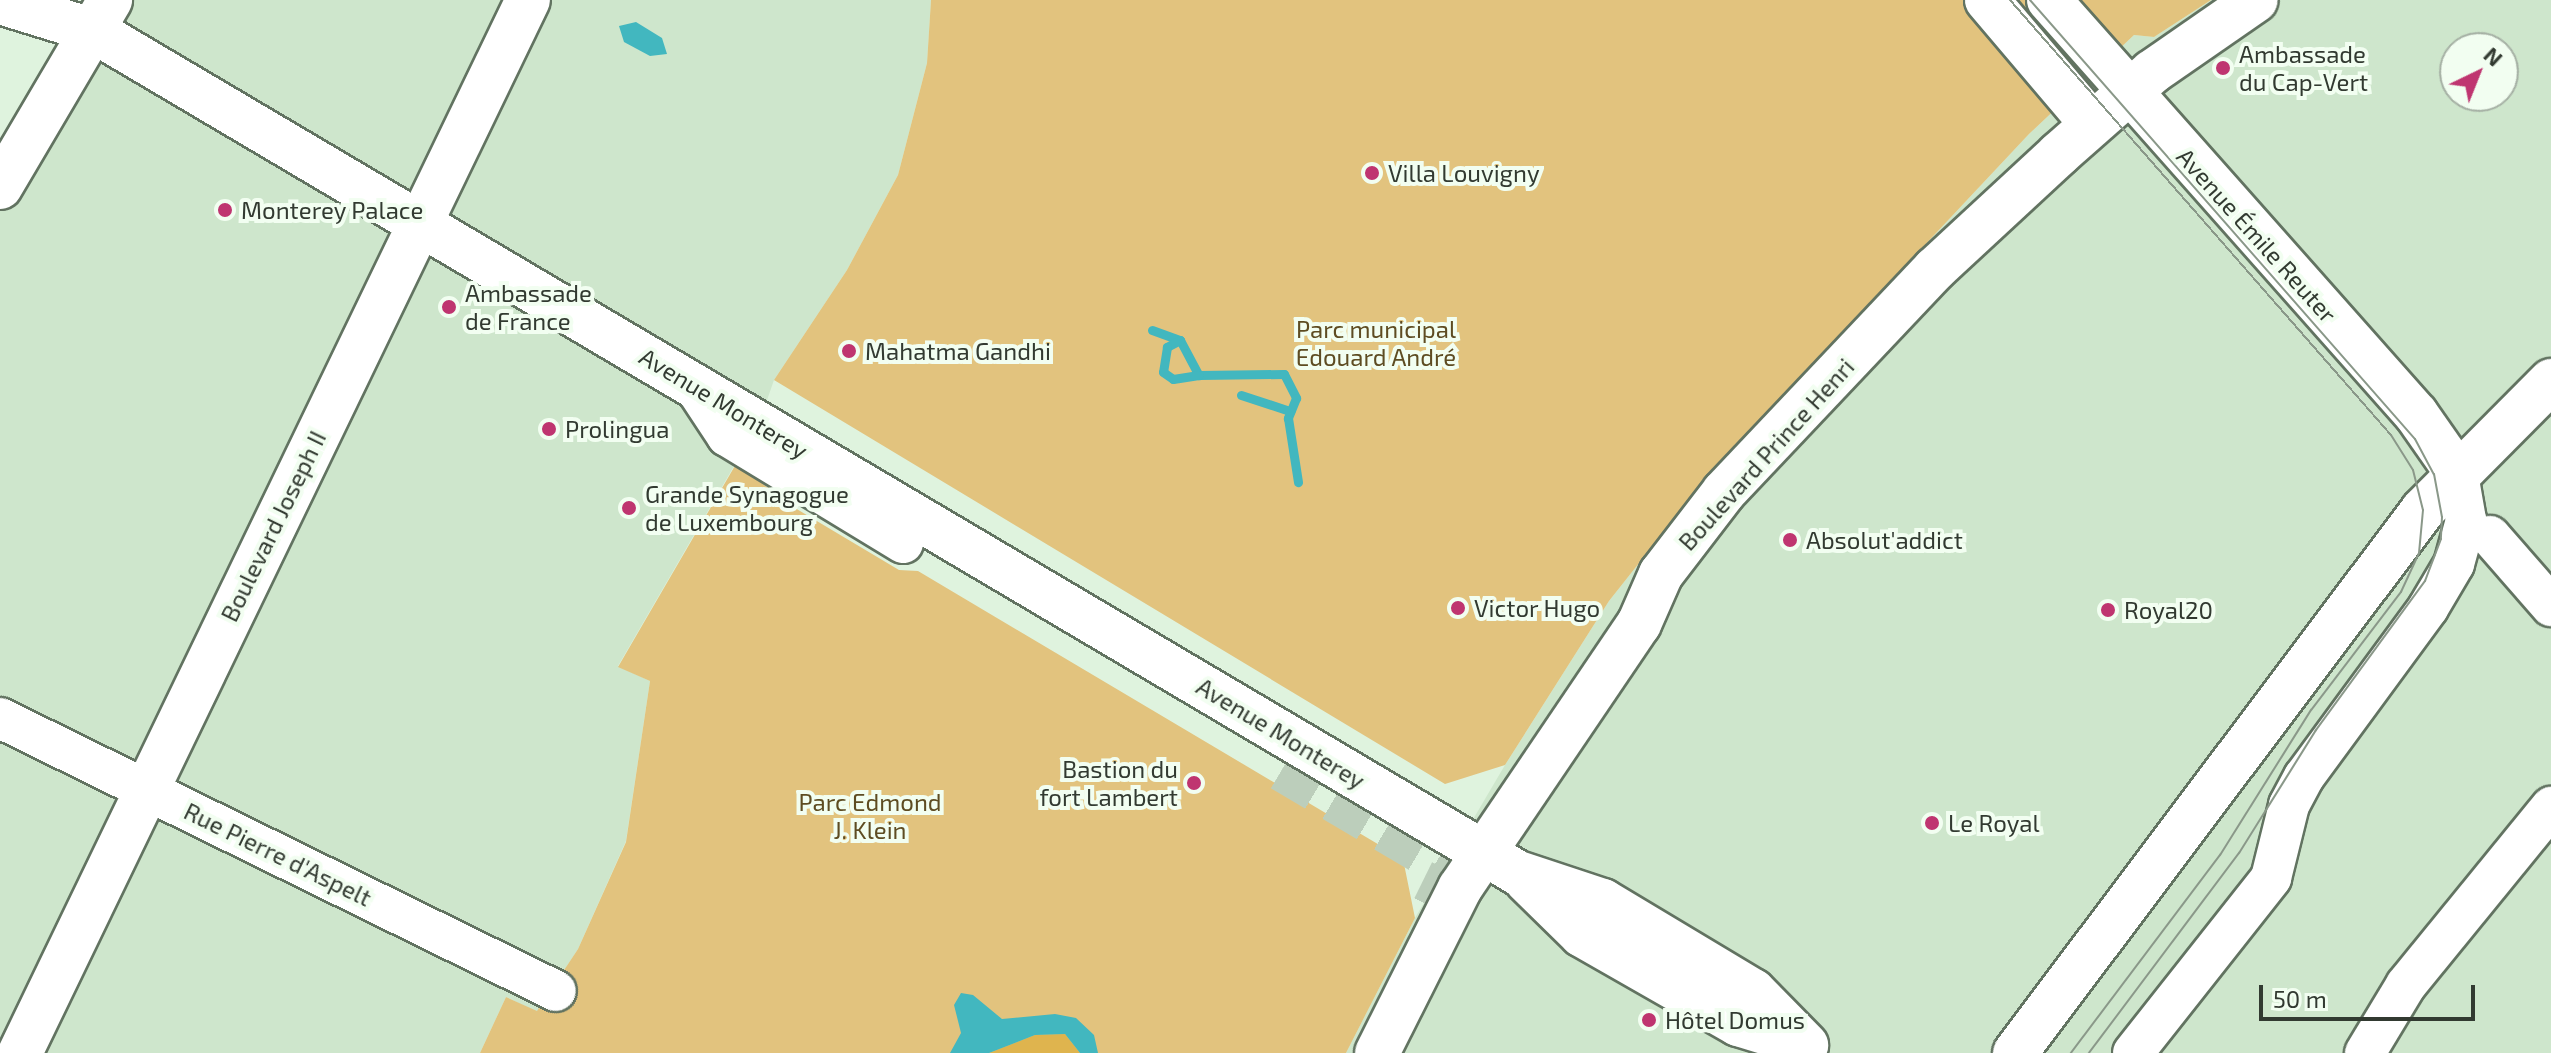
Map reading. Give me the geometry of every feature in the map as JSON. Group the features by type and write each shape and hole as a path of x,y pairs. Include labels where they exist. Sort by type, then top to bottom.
{"main road":[{"name":"Boulevard Joseph II","path":"20,1053 528,0"},
{"path":"1987,0 2092,124"},
{"name":"Avenue Émile Reuter","path":"2049,0 2416,414 2458,474"},
{"name":"Boulevard Prince Henri","path":"1377,1053 1501,863 1639,624 1661,574 1724,492 1935,269 2130,91 2204,32 2256,0"},
{"name":"Avenue Monterey","path":"0,2 102,15 420,223 1501,863 1582,935 1714,990 1738,1024 1813,1049"},
{"path":"0,187 102,15"},
{"path":"2015,1053 2423,510 2551,381"}],"street":[{"path":"694,386 727,436 903,543"},
{"path":"2133,1053 2271,878 2289,805 2304,777 2428,608 2454,564 2466,520 2458,474"},
{"path":"2490,536 2551,606"},
{"name":"Rue Pierre d'Aspelt","path":"0,718 556,991"},
{"path":"2365,1053 2406,985 2551,807"}],"shaded area":[{"path":"110,0 931,0 927,63 898,175 847,270 774,380 759,423 618,666 650,681 626,841 578,949 537,1012 506,997 480,1053 0,1053 0,187"},
{"path":"2211,0 2551,0 2551,1053 1346,1053 1415,918 1505,765 1609,601 1708,476 2029,134 2134,35 2154,37"},
{"path":"1065,1034 1080,1053 989,1053 1035,1035"}],"green space":[{"name":"Parc municipal Edouard André","path":"931,0 2211,0 2154,37 2134,35 2029,134 1708,476 1609,601 1505,765 1445,784 774,380 847,270 898,175 927,63"},
{"name":"Parc Edmond J. Klein","path":"736,464 795,508 899,570 918,571 1403,859 1415,918 1346,1053 480,1053 506,997 537,1011 578,949 626,842 650,681 618,667"}],"water":[{"path":"636,22 662,38 667,54 650,56 624,42 619,26"},
{"path":"961,993 973,995 1002,1019 1055,1014 1076,1018 1094,1035 1098,1053 1080,1053 1065,1034 1035,1035 989,1053 950,1053 961,1033 954,1005"}],"waterway":[{"path":"1152,330 1180,340 1199,375 1284,374 1296,398 1288,418 1298,482"},
{"path":"1180,340 1167,347 1163,372 1173,379 1199,375"},
{"path":"1241,395 1290,411"}],"tunnel":[{"path":"1281,771 1450,871 1428,916"}],"tram line":[{"path":"2010,0 2391,435 2413,470 2423,510 2419,553 2401,592 2311,710 2220,855 2071,1053"},
{"path":"2030,0 2415,439 2434,474 2442,517 2441,539 2425,581 2316,730 2239,853 2089,1053"}],"place":[{"name":"Ambassade du Cap-Vert","path":"2223,68"},
{"name":"Villa Louvigny","path":"1372,173"},
{"name":"Monterey Palace","path":"225,210"},
{"name":"Ambassade de France","path":"449,307"},
{"name":"Mahatma Gandhi","path":"849,351"},
{"name":"Prolingua","path":"549,429"},
{"name":"Grande Synagogue de Luxembourg","path":"629,508"},
{"name":"Absolut'addict","path":"1790,540"},
{"name":"Victor Hugo","path":"1458,608"},
{"name":"Royal20","path":"2108,610"},
{"name":"Bastion du fort Lambert","path":"1194,783"},
{"name":"Le Royal","path":"1932,823"},
{"name":"Hôtel Domus","path":"1649,1020"}]}
